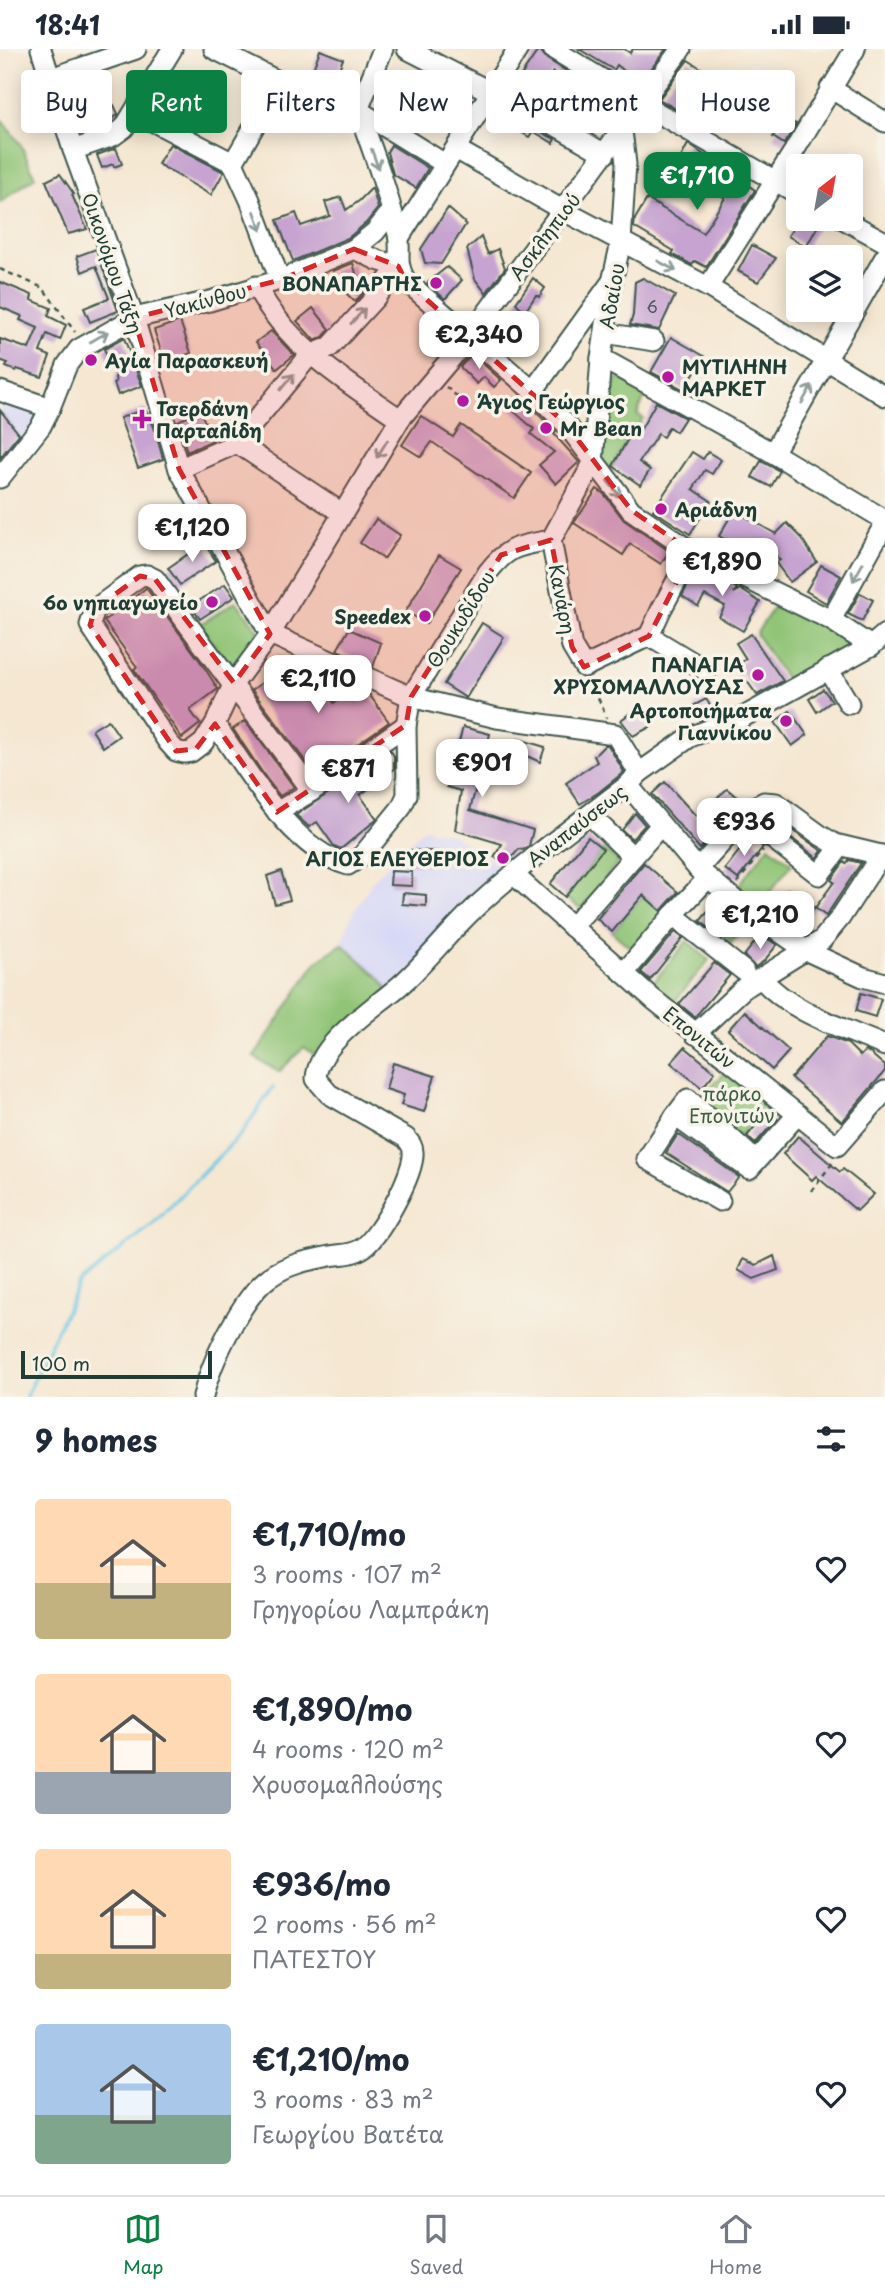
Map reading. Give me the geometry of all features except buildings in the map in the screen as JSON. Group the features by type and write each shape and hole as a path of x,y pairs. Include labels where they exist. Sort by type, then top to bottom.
{"street":[{"name":"Οικονόμου Τάξη","path":"41,49 48,70"},
{"path":"74,70 136,49"},
{"path":"160,70 172,49"},
{"path":"214,49 256,70"},
{"path":"360,105 383,49"},
{"path":"407,49 486,89"},
{"path":"505,70 518,49"},
{"path":"553,49 587,70"},
{"name":"Ασκληπιού","path":"662,75 681,49"},
{"path":"708,287 855,49"},
{"path":"830,88 885,123"},
{"path":"399,238 486,101"},
{"path":"360,111 564,211 708,287 885,396"},
{"path":"662,115 786,188"},
{"path":"360,116 399,238 398,267 406,281 533,391 565,424 631,510 692,552 878,640"},
{"path":"73,150 113,136 126,125"},
{"name":"Οικονόμου Τάξη","path":"68,133 134,318 179,469 270,634"},
{"path":"175,133 233,163 280,280"},
{"path":"233,163 250,133"},
{"path":"569,133 606,153"},
{"name":"Ασκληπιού","path":"234,683 215,664 155,579 147,575 140,576 95,609 90,625 176,751 191,753 203,743 215,724 234,683 270,634 400,419 469,337 620,133"},
{"name":"Αδαίου","path":"593,463 601,358 621,242 626,164 622,133"},
{"name":"Υακίνθου","path":"0,478 26,446 50,408 67,365 79,349 134,318 210,301 280,280 355,249 376,232 391,212"},
{"path":"863,230 885,242"},
{"path":"355,249 398,267"},
{"path":"773,453 885,257"},
{"path":"179,469 237,443 310,355 330,347 375,298 398,267"},
{"path":"533,391 612,282"},
{"path":"256,286 278,322 310,355 400,419"},
{"path":"605,333 654,341"},
{"path":"601,358 773,453 885,521 831,620"},
{"path":"0,391 50,408"},
{"path":"237,443 342,513"},
{"path":"551,540 593,463"},
{"name":"Κανάρη","path":"551,540 572,647 584,667"},
{"name":"Θουκυδίδου","path":"411,697 501,555 516,547 551,540"},
{"path":"584,667 649,636 692,552"},
{"path":"270,634 411,697 497,719 615,734 634,779 661,825 703,873 807,951 863,977 885,983"},
{"path":"649,636 707,671"},
{"name":"Αναπαύσεως","path":"203,1397 217,1358 242,1308 258,1287 288,1266 351,1253 367,1245 385,1222 412,1165 412,1145 406,1138 329,1094 316,1079 316,1070 321,1060 356,1019 408,979 475,908 513,874 691,737 745,716 878,640"},
{"path":"828,669 849,704"},
{"path":"234,683 312,791"},
{"path":"215,724 285,822 334,861 348,865 362,856 401,808 407,795 406,725 411,697"},
{"path":"277,812 312,791 406,725"},
{"path":"624,973 673,915 745,817 754,807 764,802 776,803 820,835 841,846 883,856 831,931 807,951 753,974 743,989 695,1034"},
{"path":"590,815 633,857"},
{"path":"745,817 819,875 841,846"},
{"path":"572,927 661,825"},
{"name":"Επονιτών","path":"513,874 695,1034 837,1146 885,1091"},
{"path":"673,915 772,991 800,1008 885,1047"},
{"path":"720,1201 647,1159 675,1116 749,1169 798,1114"}],"path":[{"path":"0,269 43,288 79,335"},
{"path":"584,667 615,734"},
{"path":"728,894 772,839"},
{"path":"811,1191 840,1154"}],"highlighted area":[{"path":"354,249 398,266 406,281 566,424 631,510 692,552 649,636 584,667 572,647 551,540 501,555 411,697 406,725 277,812 215,724 196,749 176,751 90,625 95,609 140,576 155,579 234,683 270,634 179,469 134,318 280,280"}],"shaded area":[{"path":"0,391 50,408 0,478"},
{"path":"424,828 452,834 513,874 388,990 342,944 350,919 374,879"}],"green space":[{"path":"0,118 21,145 35,177 0,203"},
{"path":"625,376 649,389 637,414 643,418 636,430 633,429 612,468 599,460 615,380"},
{"path":"780,597 864,647 790,686 756,634"},
{"path":"236,601 260,632 236,674 199,625"},
{"path":"769,846 792,864 761,903 738,886"},
{"path":"603,849 619,861 581,909 565,897"},
{"path":"643,895 664,914 633,950 612,932"},
{"path":"731,905 750,920 729,946 711,931"},
{"path":"687,941 709,960 672,1005 651,985"},
{"path":"342,944 380,978 388,990 321,1060 304,1047 279,1072 254,1057 317,961"},
{"name":"πάρκο Επονιτών","path":"726,1071 766,1107 738,1137 699,1101"}],"waterway":[{"path":"26,1397 79,1283 152,1225 242,1133 273,1087"}],"place":[{"name":"ΒΟΝΑΠΑΡΤΗΣ","path":"436,283"},
{"name":"Αγία Παρασκευή","path":"91,360"},
{"name":"ΜΥΤΙΛΗΝΗ ΜΑΡΚΕΤ","path":"668,377"},
{"name":"Άγιος Γεώργιος","path":"463,401"},
{"name":"Τσερδάνη Παρταλίδη","path":"142,419"},
{"name":"Mr Bean","path":"546,428"},
{"name":"Αριάδνη","path":"661,509"},
{"name":"6ο νηπιαγωγείο","path":"212,602"},
{"name":"Speedex","path":"425,616"},
{"name":"ΠΑΝΑΓΙΑ ΧΡΥΣΟΜΑΛΛΟΥΣΑΣ","path":"758,675"},
{"name":"Αρτοποιήματα Γιαννίκου","path":"786,721"},
{"name":"ΑΓΙΟΣ ΕΛΕΥΘΕΡΙΟΣ","path":"503,858"}]}
